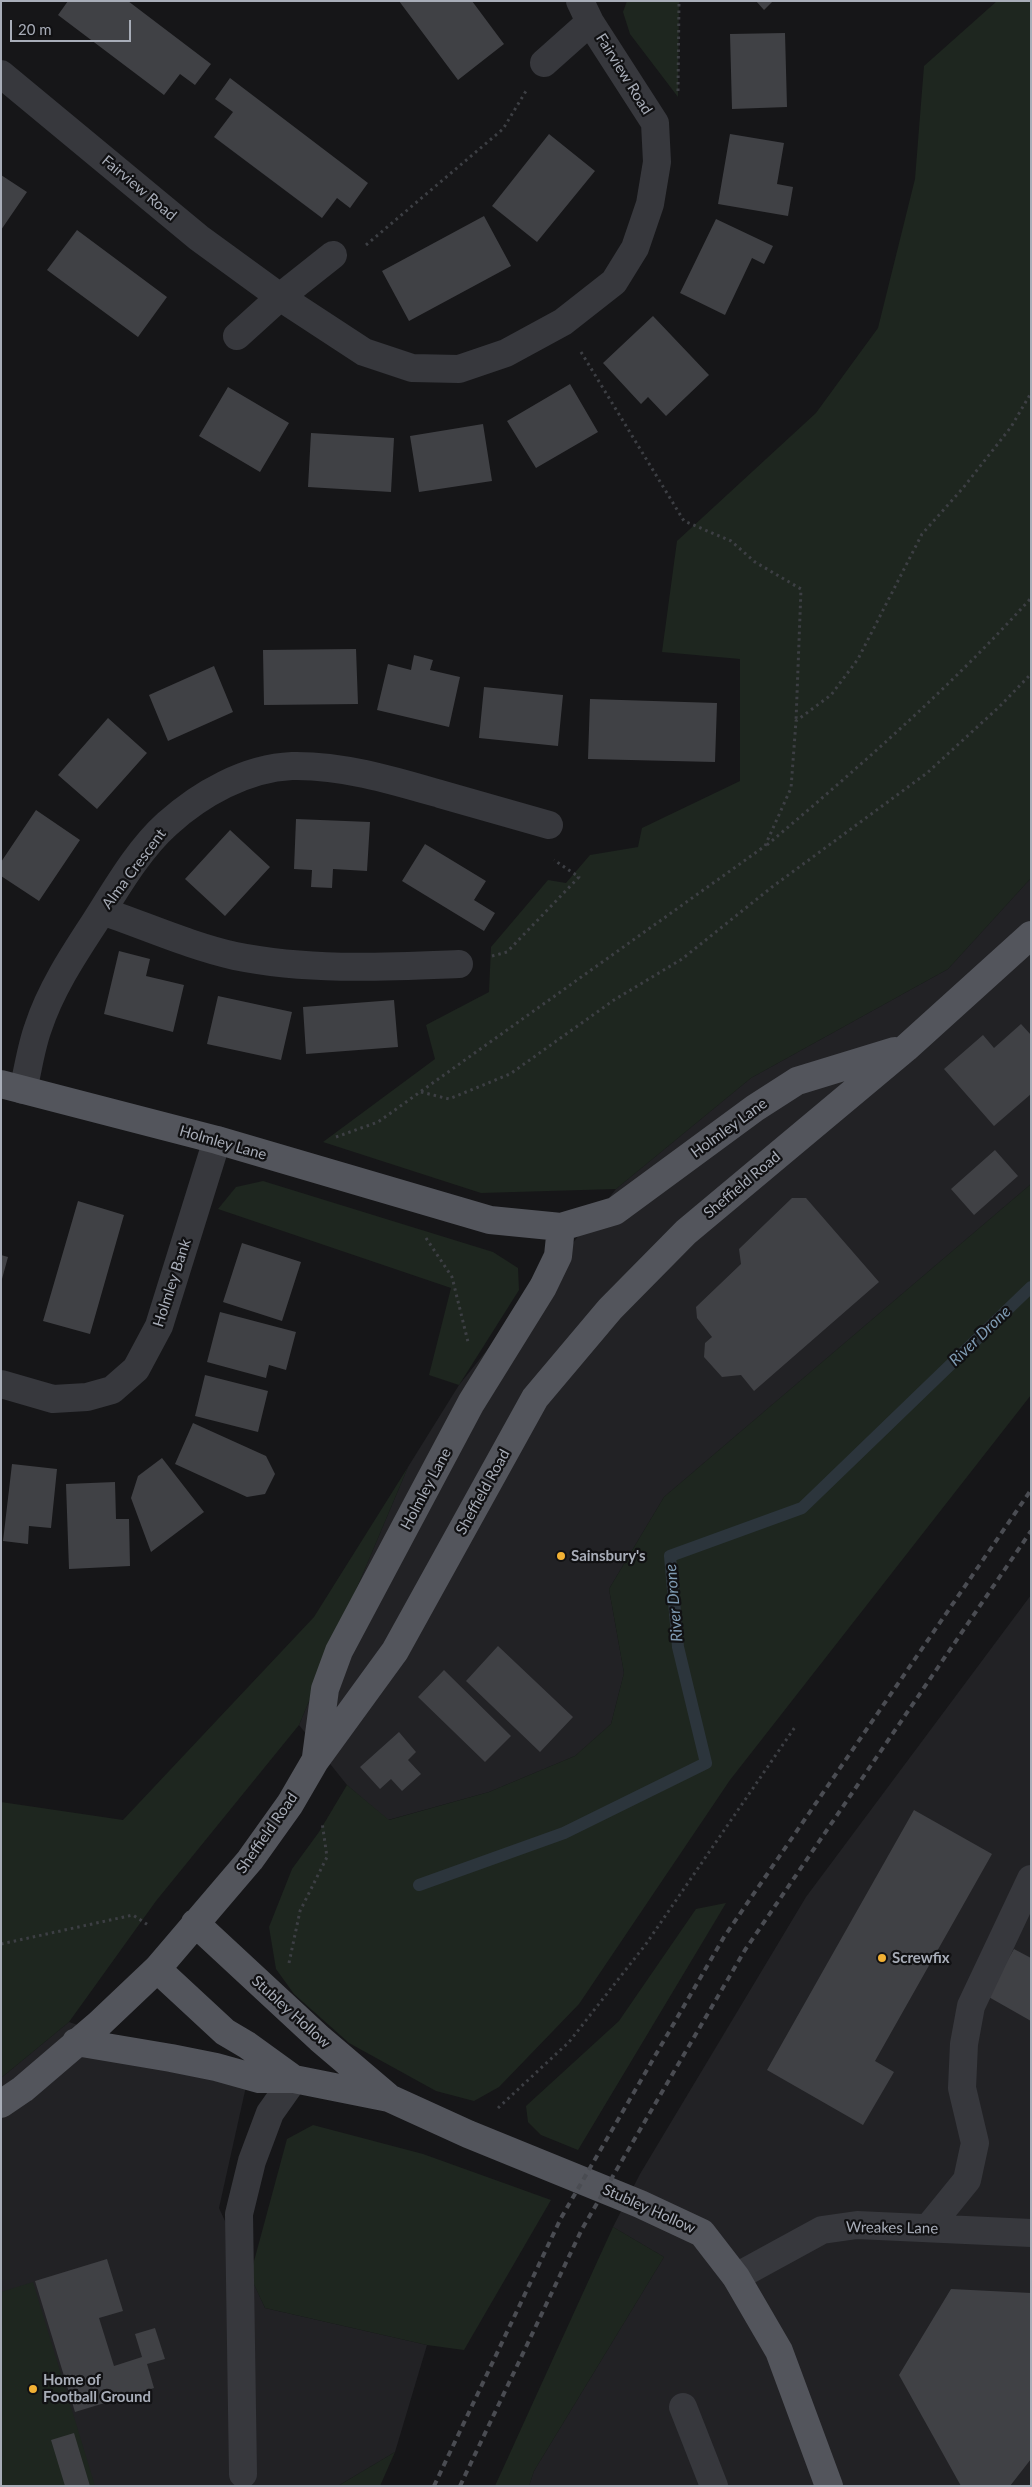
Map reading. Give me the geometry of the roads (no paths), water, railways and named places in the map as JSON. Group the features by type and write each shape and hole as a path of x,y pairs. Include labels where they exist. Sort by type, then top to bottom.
{"main road":[{"name":"Sheffield Road","path":"1,2104 23,2089 99,2024 157,1969 250,1860 290,1804 315,1761 395,1651 535,1398 610,1309 686,1232 906,1048 1031,936"},
{"name":"Holmley Lane","path":"12,1087 217,1140 490,1220 561,1227 615,1211 755,1108 797,1081 906,1048"},
{"name":"Holmley Lane","path":"315,1761 325,1689 339,1652 479,1391 543,1287 558,1256 561,1227"},
{"name":"Stubley Hollow","path":"195,1923 320,2039 389,2098"},
{"name":"Stubley Hollow","path":"157,1969 224,2032 247,2045 294,2080"},
{"name":"Stubley Hollow","path":"76,2042 216,2067 258,2080 294,2080 389,2098 468,2134 640,2204 702,2233 736,2277 779,2351 829,2486"}],"street":[{"name":"Fairview Road","path":"1,74 199,238 280,297 364,352 412,368 459,369 506,353 563,322 614,282 635,248 650,204 656,171 655,123 585,11 544,63"},
{"path":"237,336 280,297 332,255"},
{"name":"Alma Crescent","path":"12,1087 53,990 102,911 141,855 167,825 197,801 235,779 267,769 292,766 338,769 398,782 549,825"},
{"path":"102,911 234,955 276,962 326,966 459,964"},
{"name":"Holmley Bank","path":"1,1384 53,1399 87,1397 112,1390 136,1369 159,1326 217,1140"},
{"path":"928,2228 967,2180 975,2144 962,2088 964,2044 971,2006 1031,1879"},
{"path":"243,2474 239,2214 252,2161 270,2113 294,2080"},
{"name":"Wreakes Lane","path":"736,2277 822,2230 857,2225 1031,2233"},
{"path":"683,2406 714,2486"}],"waterway":[{"name":"River Drone","path":"419,1885 564,1833 706,1763 678,1647 670,1556 802,1508 1031,1287"}],"railway":[{"path":"434,2486 561,2218 724,1937 1031,1490"},
{"path":"460,2486 582,2229 745,1950 1031,1531"}],"place":[{"name":"Sainsbury's","path":"561,1556"},
{"name":"Screwfix","path":"882,1958"},
{"name":"Home of Football Ground","path":"33,2389"}]}
